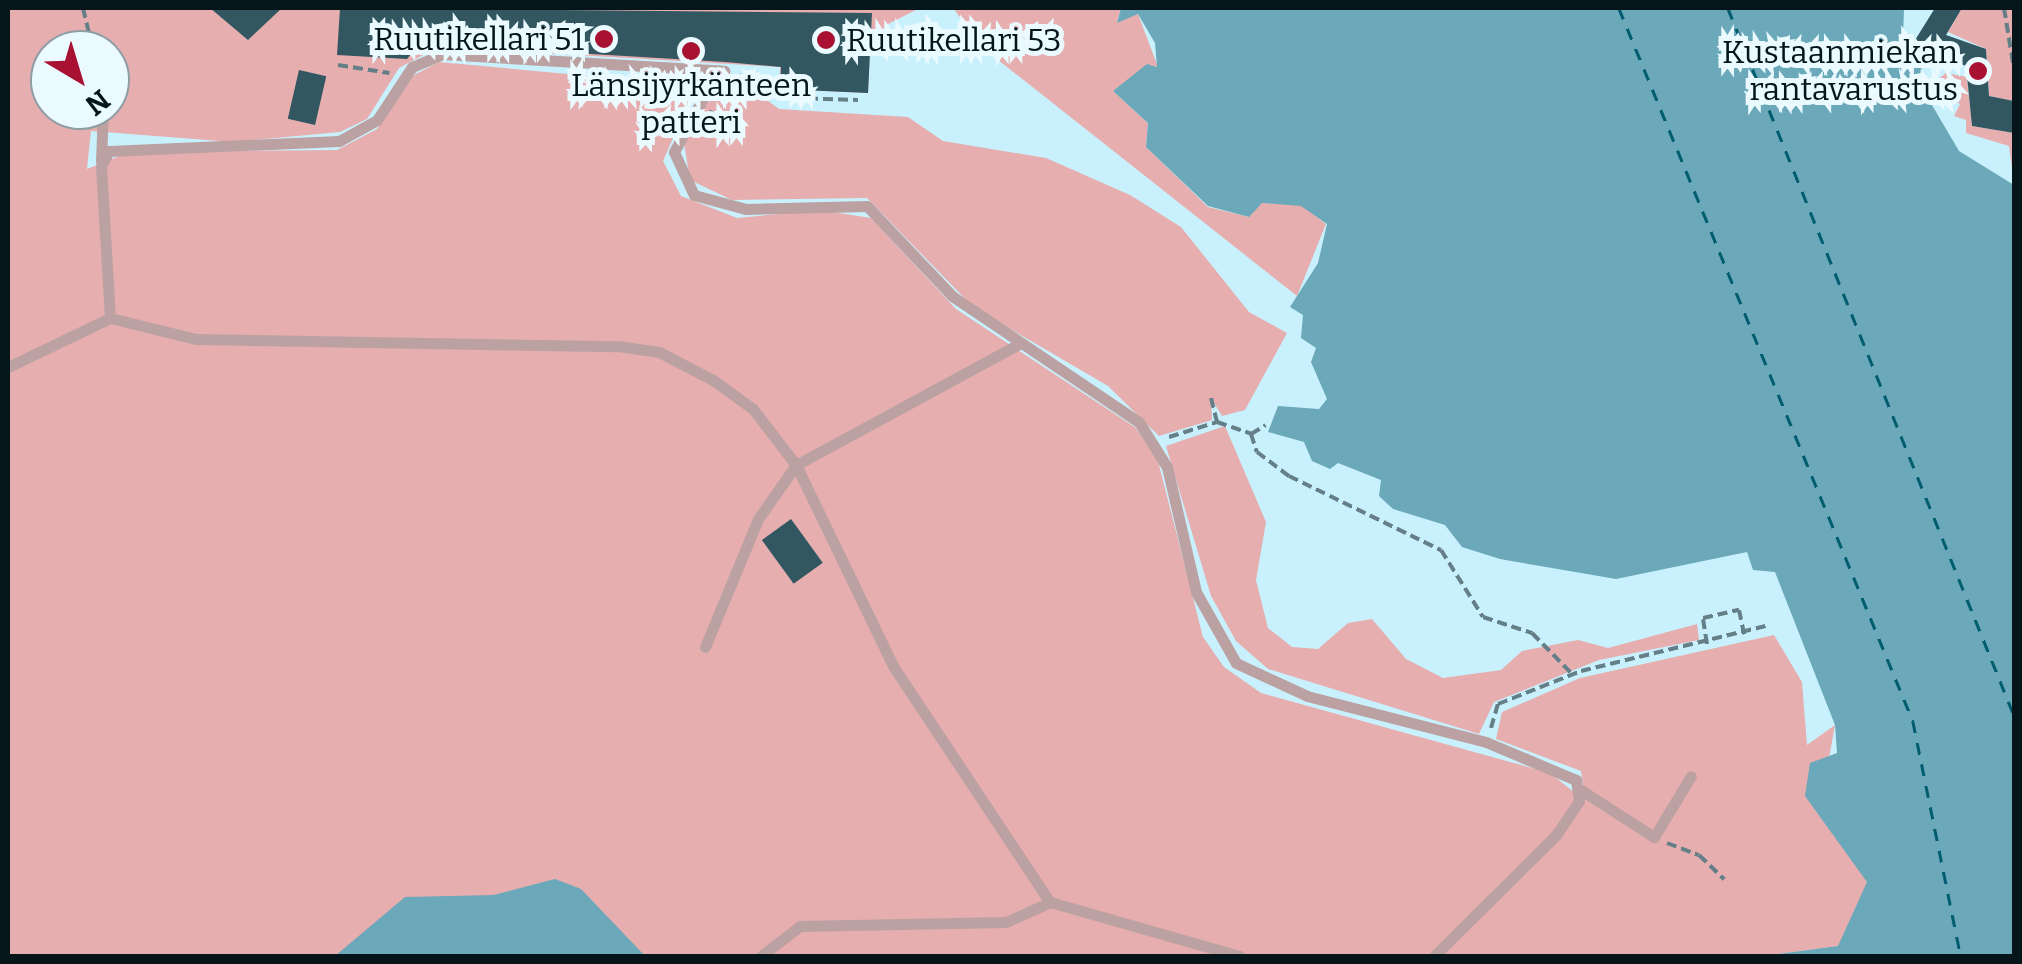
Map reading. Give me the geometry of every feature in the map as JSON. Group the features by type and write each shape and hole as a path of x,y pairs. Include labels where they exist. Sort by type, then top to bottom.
{"lane":[{"path":"101,166 119,147 282,150 339,141 377,120 402,81 442,54 724,71"},
{"path":"704,72 702,100 674,152 694,195 746,209 867,206 952,296 1125,408 1155,441 1196,592 1236,663 1381,720 1486,742 1556,767 1581,790 1654,837 1691,776"},
{"path":"102,130 110,318"},
{"path":"8,367 110,318 196,339 659,352 753,409 796,465 893,666 1050,902"},
{"path":"705,647 758,519 796,465 1021,343"},
{"path":"1434,956 1557,834 1581,790"},
{"path":"761,956 800,926 1006,922 1050,902 1239,956"}],"path":[{"path":"2004,8 2014,69"},
{"path":"338,65 402,81"},
{"path":"724,71 793,98 858,100"},
{"path":"1211,398 1217,422"},
{"path":"1155,441 1217,422 1251,434"},
{"path":"1251,434 1266,424"},
{"path":"1251,434 1257,452 1289,476 1441,550 1484,617 1532,634 1574,674"},
{"path":"1707,644 1703,618 1739,610 1744,634"},
{"path":"1486,742 1498,704 1574,674 1707,644 1766,626"},
{"path":"1654,837 1699,855 1724,880"}],"shaded area":[{"path":"8,8 920,8 886,25 870,47 868,93 780,89 780,67 438,47 399,68 367,119 340,132 233,142 91,131 87,169 129,152 337,150 377,129 414,75 439,62 687,85 691,97 663,161 681,196 737,218 820,210 871,218 956,309 1136,428 1158,461 1203,637 1224,667 1261,693 1550,773 1585,801 1581,771 1496,739 1502,712 1580,678 1774,635 1802,682 1807,745 1835,725 1829,758 1867,882 1839,946 1763,956 8,956"},
{"path":"953,8 1121,8 1117,22 1138,14 1158,67 1148,65 1113,91 1148,123 1146,147 1208,207 1249,217 1261,203 1301,205 1326,224 1297,296 983,48"},
{"path":"1962,8 2014,8 2014,101 1989,96 1986,49 1948,32"},
{"path":"1946,73 1967,77 1972,126 2014,133 2012,168 2009,146 1966,133 1966,120 1954,116 1960,104 1931,85"},
{"path":"724,80 741,81 779,109 908,117 943,141 1046,158 1130,195 1181,227 1249,312 1287,333 1245,410 1222,416 1211,398 1212,420 1159,436 1108,386 973,307 867,198 732,200 690,180 683,137"},
{"path":"1225,426 1266,522 1256,580 1268,628 1292,647 1318,649 1348,623 1372,619 1406,659 1443,678 1501,670 1522,651 1578,640 1608,648 1697,624 1699,640 1599,660 1494,702 1479,734 1268,669 1236,641 1211,596 1166,446"}],"water":[{"path":"1121,8 1904,8 1903,41 1922,69 1919,83 1959,151 2014,185 2014,956 1763,956 1838,946 1867,882 1805,796 1810,763 1837,753 1835,725 1775,572 1753,570 1747,552 1616,579 1500,559 1462,547 1445,525 1393,509 1379,496 1381,480 1338,463 1330,469 1312,461 1304,442 1268,432 1278,406 1319,409 1327,399 1311,362 1316,348 1301,338 1303,315 1290,307 1318,263 1327,224 1301,206 1262,203 1249,217 1208,206 1146,147 1148,123 1113,91 1147,64 1157,67 1155,43 1138,14 1117,23"},
{"path":"555,879 581,889 645,956 335,956 405,897 494,895"}],"building":[{"path":"210,8 282,8 248,40"},
{"name":"Länsijyrkänteen patteri","path":"340,8 872,13 868,93 780,89 781,67 725,62 443,45 418,46 407,59 337,55"},
{"name":"Kustaanmiekan rantavarustus","path":"1935,8 1962,8 1946,35 1986,49 1989,96 2014,101 2014,133 1972,126 1966,66 1912,45"},
{"path":"299,70 326,76 315,125 288,119"},
{"path":"710,110 729,119 731,134 697,129"},
{"path":"791,519 823,563 794,584 762,540"}],"ferry route":[{"path":"1619,8 1913,721 1961,956"},
{"path":"1728,8 2014,715"}],"place":[{"name":"Ruutikellari 51","path":"604,39"},
{"name":"Ruutikellari 53","path":"826,40"},
{"name":"Länsijyrkänteen patteri","path":"691,51"},
{"name":"Kustaanmiekan rantavarustus","path":"1978,71"}]}
